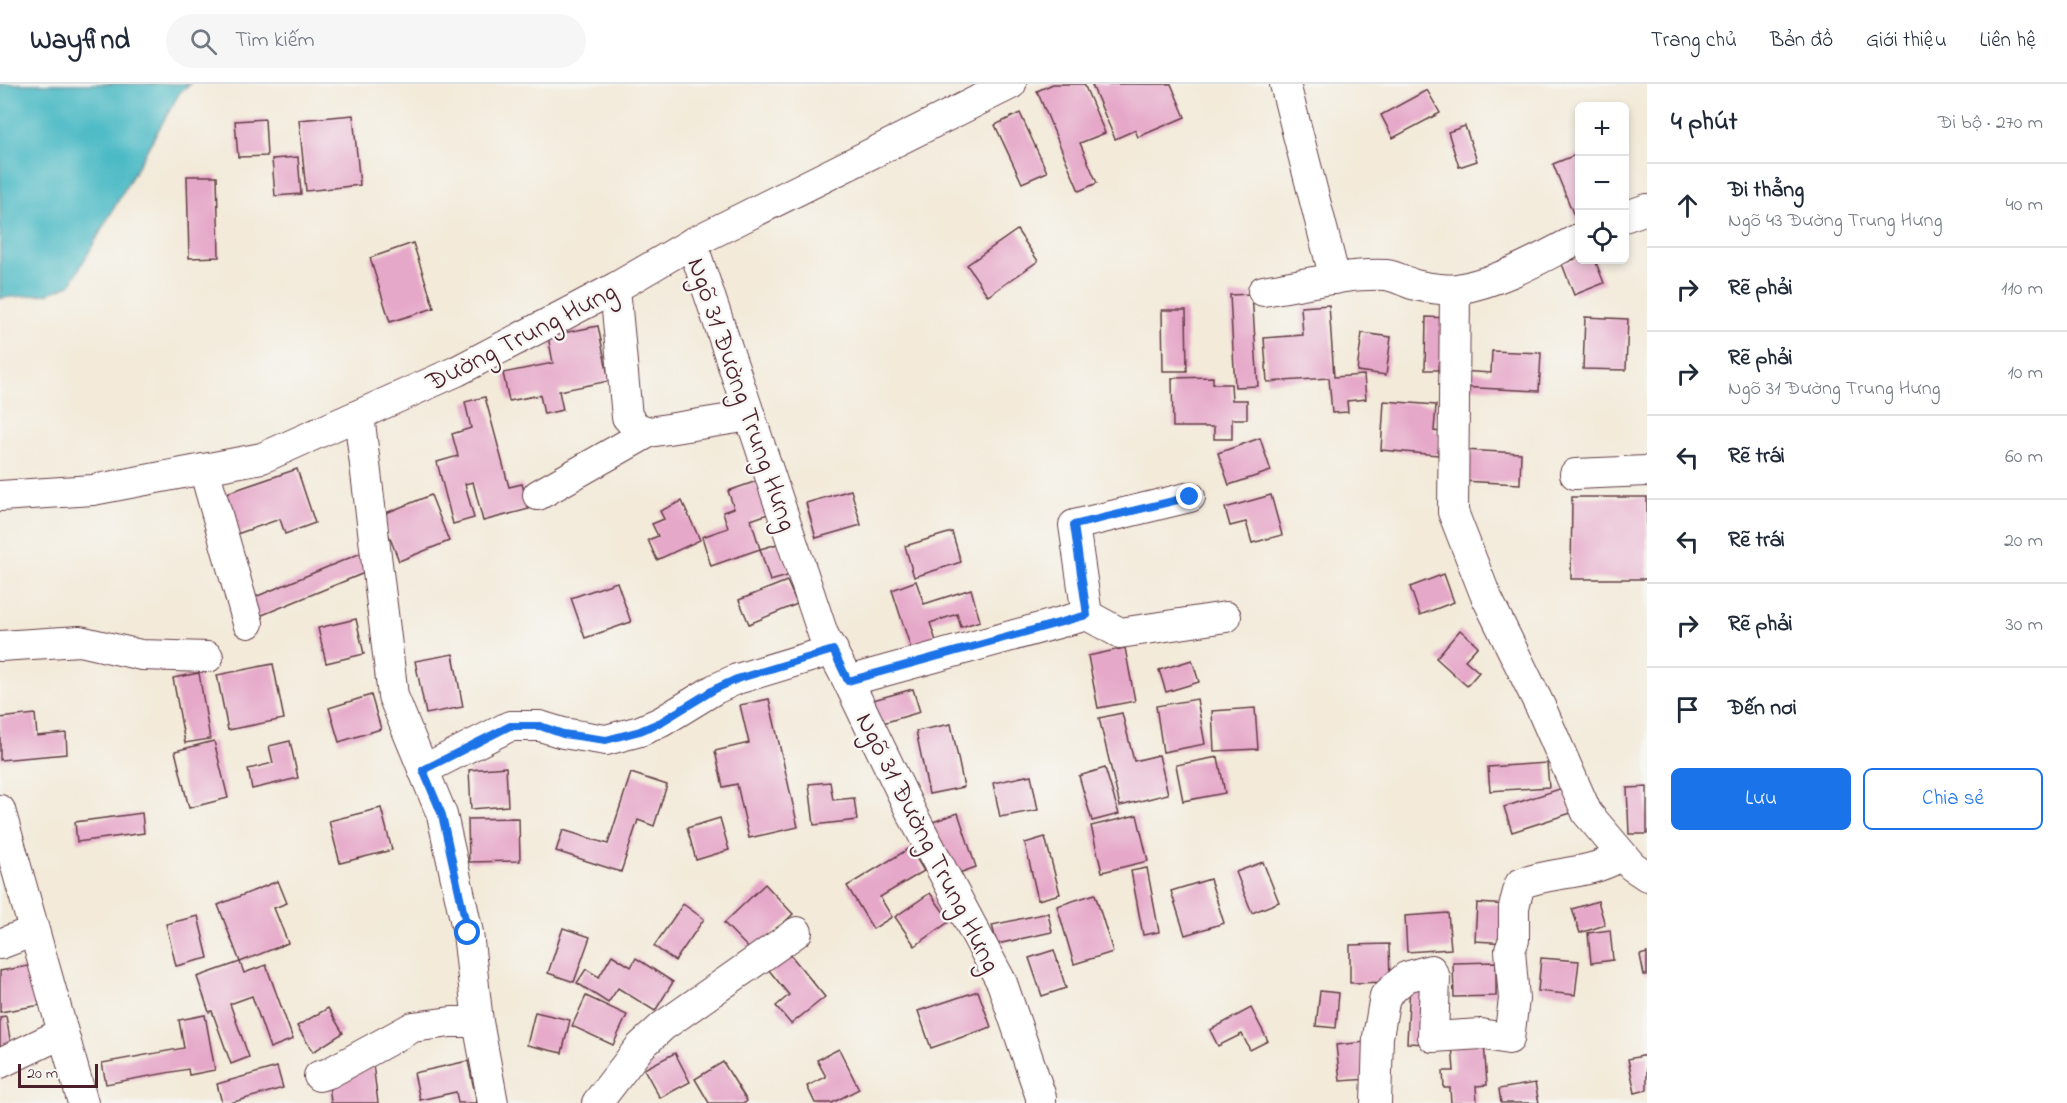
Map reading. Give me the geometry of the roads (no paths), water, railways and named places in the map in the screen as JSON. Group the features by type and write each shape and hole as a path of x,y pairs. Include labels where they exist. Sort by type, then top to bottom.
{"street":[{"name":"Đường Trung Hưng","path":"0,496 93,490 262,458 457,371 615,288 692,243 1011,84"},
{"path":"1285,84 1335,279"},
{"path":"1629,216 1647,208"},
{"path":"1263,291 1335,279 1390,275 1416,285 1455,290 1491,280 1525,266 1575,241"},
{"name":"Ngõ 31 Đường Trung Hưng","path":"692,243 823,634 833,650 910,812 1002,983 1041,1096 1041,1103"},
{"path":"615,288 627,417 637,428 649,432"},
{"path":"1455,290 1453,512 1485,594 1587,813 1632,866 1647,876"},
{"path":"359,415 393,696 442,815 468,933 478,1022 493,1103"},
{"path":"538,495 649,432 750,416"},
{"path":"204,469 248,623"},
{"path":"1575,474 1647,471"},
{"path":"1087,615 1074,525 1190,497"},
{"path":"848,681 1087,615 1120,633 1226,617"},
{"path":"0,646 80,640 141,655 208,657"},
{"path":"423,770 510,726 540,726 563,734 606,740 640,731 661,722 715,689 737,679 833,650"},
{"path":"0,810 83,1103"},
{"path":"1377,1103 1378,1037 1385,996 1406,976 1431,970 1435,978 1433,1037 1480,1034 1509,1039 1514,999 1510,950 1514,940 1514,907 1520,884 1535,878 1596,868 1611,861"},
{"path":"0,944 34,931"},
{"path":"597,1103 640,1047 663,1026 797,932"},
{"path":"319,1076 329,1073 413,1027 451,1022 478,1022"},
{"path":"0,1063 63,1033"}],"water":[{"path":"0,84 190,84 180,92 70,285 47,294 0,298"}]}
